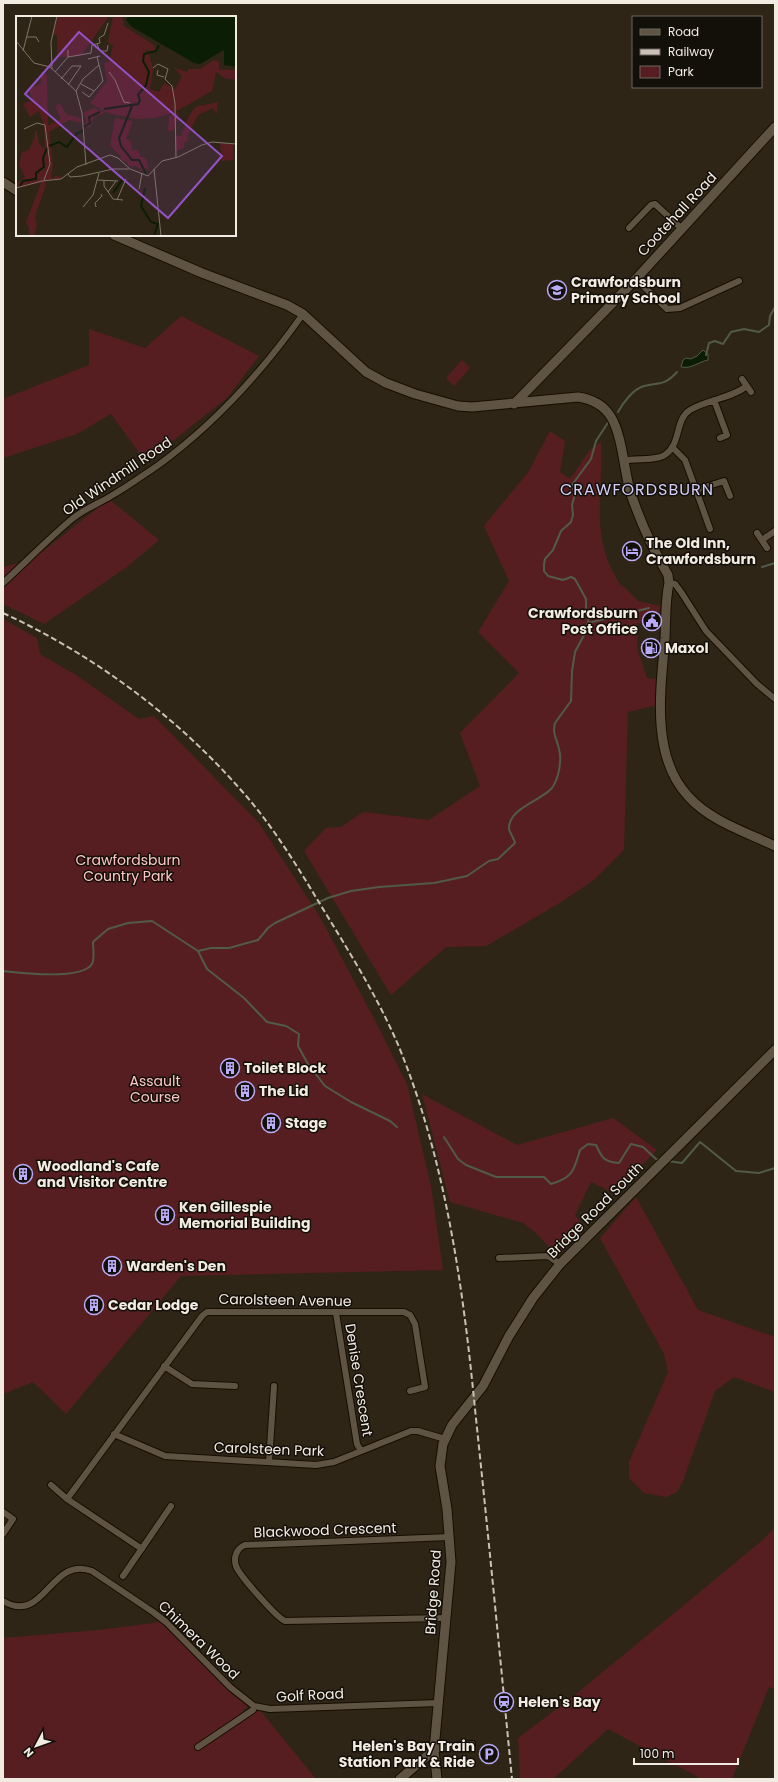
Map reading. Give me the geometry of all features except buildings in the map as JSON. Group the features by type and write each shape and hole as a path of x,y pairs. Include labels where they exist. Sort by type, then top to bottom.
{"street":[{"name":"Cootehall Road","path":"514,404 636,279 775,127"},
{"path":"3,182 16,190"},
{"path":"629,228 651,205 655,204 682,229"},
{"path":"116,236 202,273 287,305 303,314 366,372 386,383 415,394 458,406 489,406 578,397 594,401 606,411 614,422 630,491 643,528 668,575 669,583 661,706 664,744 669,764 679,784 700,808 720,820 775,846"},
{"path":"636,279 667,309 680,308 740,281"},
{"name":"Old Windmill Road","path":"3,583 72,519 157,466 198,434 227,407 259,372 289,335 303,314"},
{"path":"624,461 656,458 664,455 677,439 682,419 692,409 714,400 749,389 742,379"},
{"path":"714,400 727,436"},
{"path":"720,438 734,433"},
{"path":"672,447 685,460 710,528"},
{"path":"696,490 723,478 730,496"},
{"path":"762,540 775,531"},
{"path":"758,533 767,548"},
{"path":"669,583 675,584 706,631 757,684 775,699"},
{"name":"Bridge Road South","path":"462,1412 483,1386 509,1336 534,1298 560,1264 775,1050"},
{"path":"499,1258 548,1256 560,1264"},
{"name":"Carolsteen Avenue","path":"67,1499 202,1316 211,1311 336,1313 400,1312 410,1315 415,1324 425,1387 410,1391"},
{"name":"Denise Crescent","path":"336,1313 357,1444 361,1451"},
{"path":"164,1366 192,1384 236,1386"},
{"path":"269,1462 274,1386"},
{"name":"Bridge Road","path":"437,1779 434,1750 451,1562 450,1537 440,1466 441,1450 452,1424 462,1412"},
{"name":"Carolsteen Park","path":"114,1434 165,1456 323,1465 411,1432 418,1431 445,1439"},
{"path":"51,1485 67,1499 142,1549"},
{"path":"123,1576 171,1506"},
{"path":"3,1512 13,1519 3,1534"},
{"name":"Blackwood Crescent","path":"446,1618 285,1621 276,1615 238,1569 235,1560 238,1550 245,1545 450,1537"},
{"name":"Chimera Wood","path":"3,1601 14,1606 29,1605 38,1600 66,1572 82,1568 92,1572 154,1612 166,1622 230,1687 254,1706"},
{"name":"Golf Road","path":"254,1706 270,1709 438,1703"},
{"path":"198,1747 253,1710 254,1706"},
{"path":"400,1779 434,1750 472,1744"}],"green space":[{"path":"181,316 259,356 227,398 146,462 111,414 77,434 3,458 3,399 89,365 89,329 145,348"},
{"path":"462,360 470,368 454,386 446,378"},
{"path":"550,431 565,441 560,472 570,479 589,451 601,442 601,534 611,569 622,587 623,586 638,601 660,606 659,611 645,618 645,623 638,623 637,648 647,678 658,679 657,705 628,712 624,850 594,880 558,904 486,946 446,947 391,995 304,851 326,828 341,827 363,812 429,820 480,786 460,733 519,673 478,632 509,581 484,526 529,471"},
{"path":"109,499 159,540 127,567 44,624 3,604 3,567 33,559"},
{"path":"3,619 37,638 40,654 76,675 139,719 154,716 259,823 320,917 407,1084 431,1186 443,1270 181,1276 66,1414 33,1382 3,1394"},
{"path":"422,1094 517,1145 613,1118 657,1150 614,1193 591,1182 575,1215 585,1228 558,1254 523,1223 450,1202"},
{"path":"636,1197 698,1310 775,1337 775,1392 734,1377 715,1391 683,1481 677,1492 666,1497 644,1493 629,1478 629,1462 668,1372 664,1354 600,1238"},
{"path":"775,1527 775,1689 769,1687 732,1779 702,1779 608,1729 553,1779 520,1779 518,1738 575,1695 764,1539"},
{"path":"161,1622 207,1669 248,1706 242,1711 248,1716 259,1709 316,1779 3,1779 3,1638 99,1630"}],"shaded area":[{"path":"703,350 708,354 708,360 692,366 681,367 683,360 686,358 691,359 697,356"}],"waterway":[{"path":"706,355 709,343 715,341 723,344 731,332 744,329 759,332 769,325 770,316 775,307"},
{"path":"618,412 636,390 644,386 665,382 677,372"},
{"path":"198,951 211,948 229,948 258,940 268,928 275,923 328,898 351,891 379,887 434,883 467,876 489,861 498,859 515,843 509,829 510,822 519,810 547,793 552,788 556,779 560,758 554,727 555,723 571,701 572,671 575,652 585,633 589,618 586,610 586,599 575,579 571,577 563,580 548,576 544,571 545,559 553,550 561,531 571,522 573,515 572,505 575,494 572,485 591,459 596,441 609,421"},
{"path":"762,567 775,563"},
{"path":"588,623 649,608"},
{"path":"3,971 64,974 86,969 93,962 93,942 108,929 128,923 152,921 198,951 207,969 244,998 267,1022 286,1026 299,1034 298,1046 308,1064 325,1086 351,1102 390,1121 397,1127"},
{"path":"444,1137 458,1159 466,1165 496,1177 544,1177 551,1184 564,1179 572,1172 580,1150 588,1144 596,1145 602,1156 610,1162 619,1163 631,1144 643,1147 659,1160"},
{"path":"668,1161 682,1163 700,1142 736,1171 759,1173 775,1168"}],"railway":[{"path":"3,613 68,647 100,667 130,689 188,736 240,789 271,828 290,856 350,953 381,1009 399,1047 429,1135 441,1180 458,1271 470,1363 512,1779"}],"place":[{"name":"Crawfordsburn Primary School","path":"557,290"},
{"name":"The Old Inn, Crawfordsburn","path":"632,551"},
{"name":"Crawfordsburn Post Office","path":"652,621"},
{"name":"Maxol","path":"651,648"},
{"name":"Toilet Block","path":"230,1068"},
{"name":"The Lid","path":"245,1091"},
{"name":"Stage","path":"271,1123"},
{"name":"Woodland's Cafe and Visitor Centre","path":"23,1174"},
{"name":"Ken Gillespie Memorial Building","path":"165,1215"},
{"name":"Warden's Den","path":"112,1266"},
{"name":"Cedar Lodge","path":"94,1305"},
{"name":"Helen's Bay","path":"504,1702"},
{"name":"Helen's Bay Train Station Park & Ride","path":"489,1754"}],"district":[{"name":"CRAWFORDSBURN","path":"637,489"}],"park label":[{"name":"Crawfordsburn Country Park","path":"128,868"},
{"name":"Assault Course","path":"155,1090"}]}
